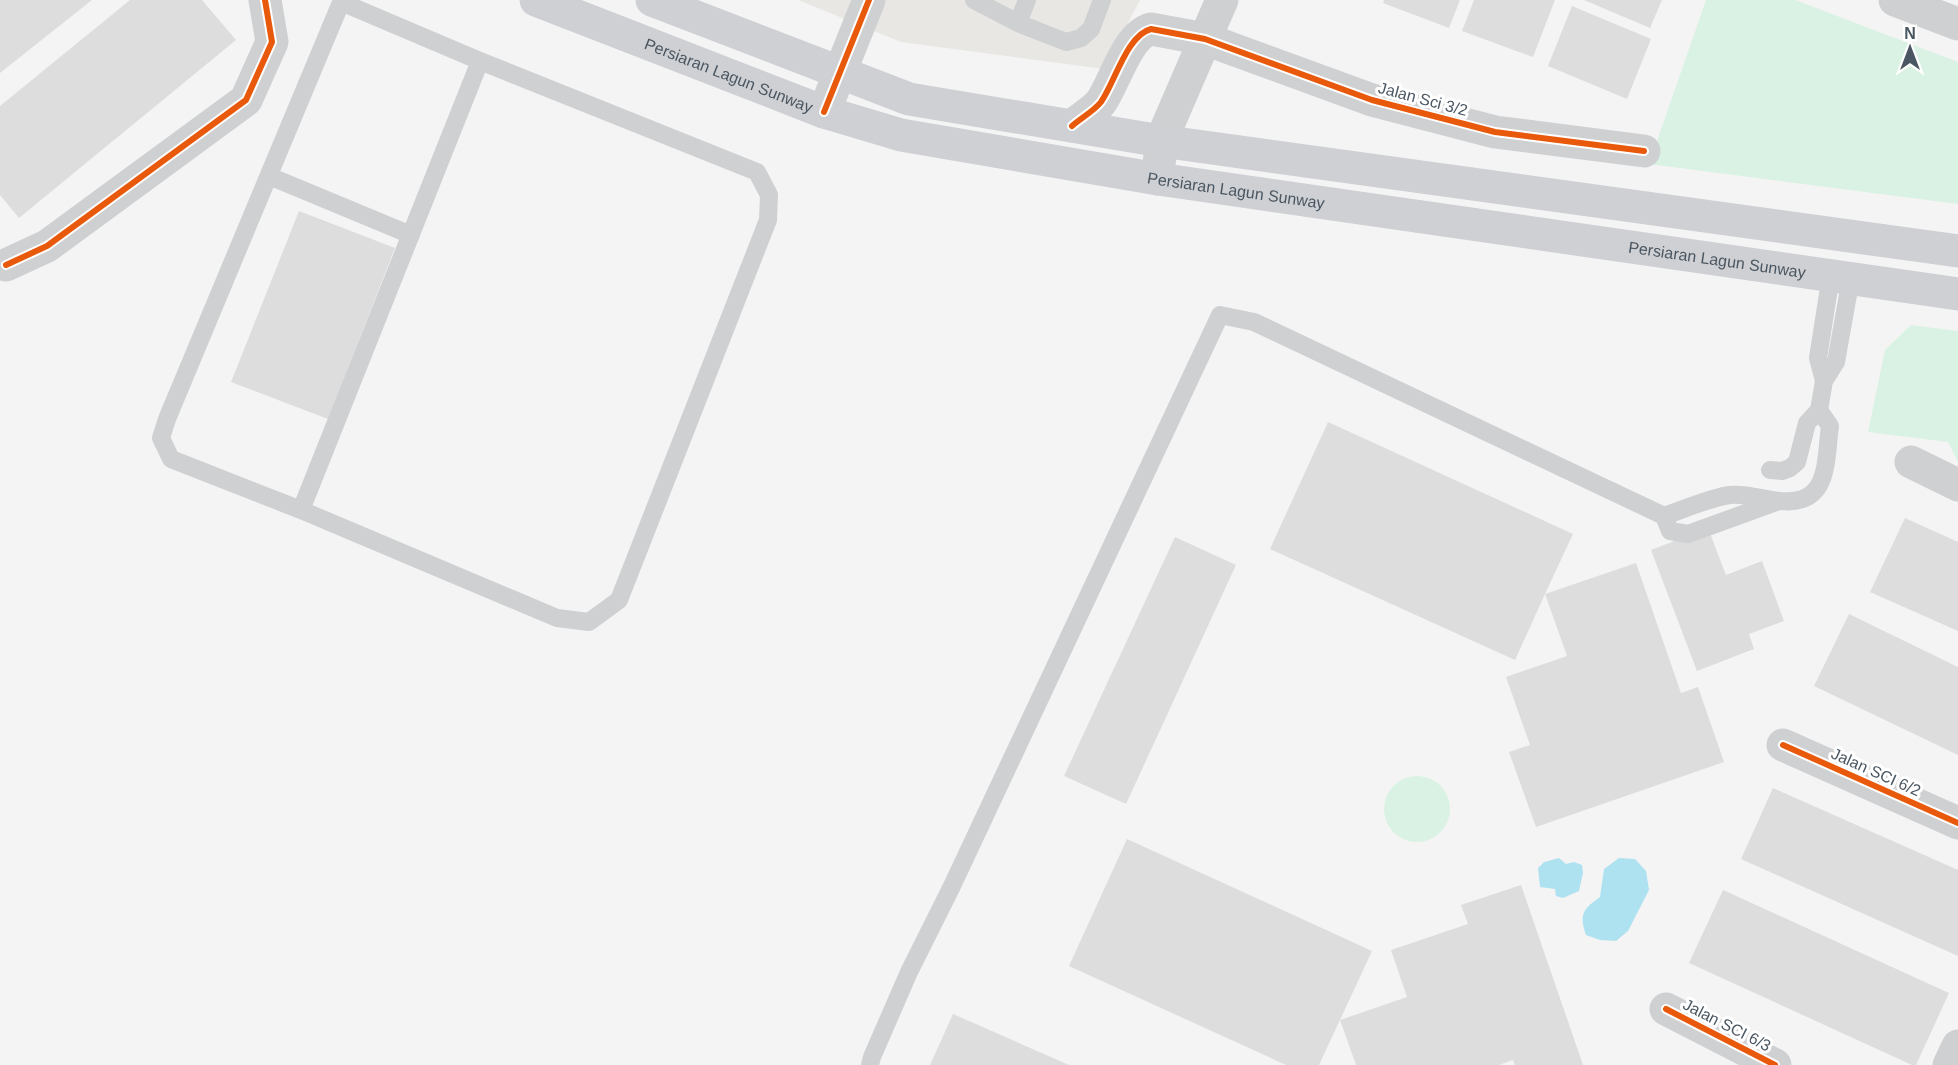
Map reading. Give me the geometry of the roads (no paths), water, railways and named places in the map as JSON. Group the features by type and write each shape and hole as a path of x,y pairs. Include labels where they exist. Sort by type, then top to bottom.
{"main road":[{"name":"Persiaran Lagun Sunway","path":"536,0 825,112 901,135 1158,180 1958,294"},
{"path":"652,0 909,99 1161,141 1958,252"}],"street":[{"path":"3,261 47,246 246,100 272,42 264,0"},
{"path":"825,112 869,0"},
{"path":"1158,180 1161,141 1222,0"},
{"path":"1895,0 1958,24"},
{"name":"Jalan Sci 3/2","path":"1072,126 1100,103 1130,47 1143,31 1150,29 1205,39 1372,100 1495,132 1644,151"},
{"path":"1911,462 1958,485"},
{"name":"Jalan SCI 6/2","path":"1783,745 1958,823"},
{"name":"Jalan SCI 6/3","path":"1666,1010 1775,1065"},
{"path":"1949,1065 1958,1046"}],"lane":[{"path":"974,0 1018,23 1066,42 1081,38 1091,29 1102,0"},
{"path":"1018,23 1027,0"},
{"path":"341,1 480,61 757,172 770,195 768,220 619,600 589,622 557,618 301,510 171,459 161,438 341,1"},
{"path":"301,510 480,61"},
{"path":"269,177 411,235"},
{"path":"1770,470 1782,471 1797,462 1807,423 1819,410 1824,381 1836,362 1841,277"},
{"path":"870,1065 909,972 952,886 1220,315 1254,322 1664,516 1670,531 1688,534 1779,501"},
{"path":"1664,516 1728,495 1750,494 1779,501 1801,501 1814,494 1823,477 1830,426 1819,410"}],"water":[{"path":"1559,858 1566,864 1574,862 1582,865 1583,873 1579,891 1563,898 1556,896 1555,889 1540,887 1538,868 1544,862"},
{"path":"1619,858 1635,859 1646,871 1649,890 1628,931 1616,941 1600,940 1586,935 1583,917 1586,909 1600,897 1604,869"}]}
